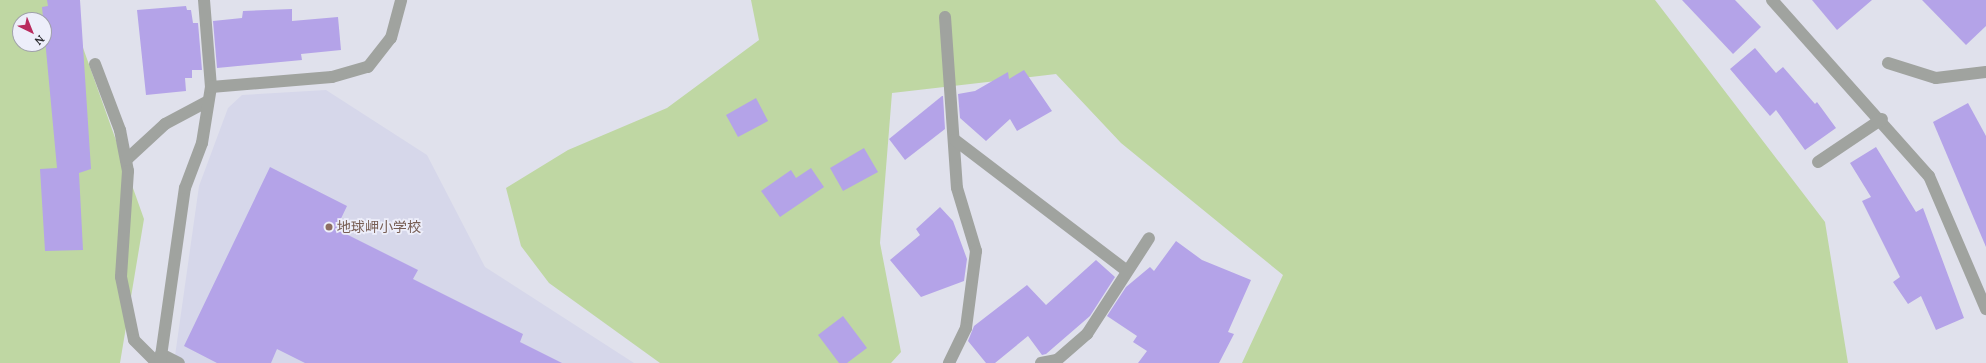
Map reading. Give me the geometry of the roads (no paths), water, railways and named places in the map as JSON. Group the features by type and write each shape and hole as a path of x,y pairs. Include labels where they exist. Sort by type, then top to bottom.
{"street":[{"path":"159,360 185,188 202,143 211,87 204,0"},
{"path":"211,87 332,77 368,67 390,38 402,0"},
{"path":"1772,0 1882,119 1929,176 1986,309"},
{"path":"945,17 955,140 957,188 976,251 966,328 949,363"},
{"path":"1888,63 1936,78 1986,72"},
{"path":"95,64 120,130 126,160 121,277 134,340 159,360 179,363"},
{"path":"126,160 165,124 208,101"},
{"path":"1818,162 1882,119"},
{"path":"955,140 1128,271"},
{"path":"1041,363 1057,360 1087,334 1149,238"}],"place":[{"name":"地球岬小学校","path":"329,227"}]}
